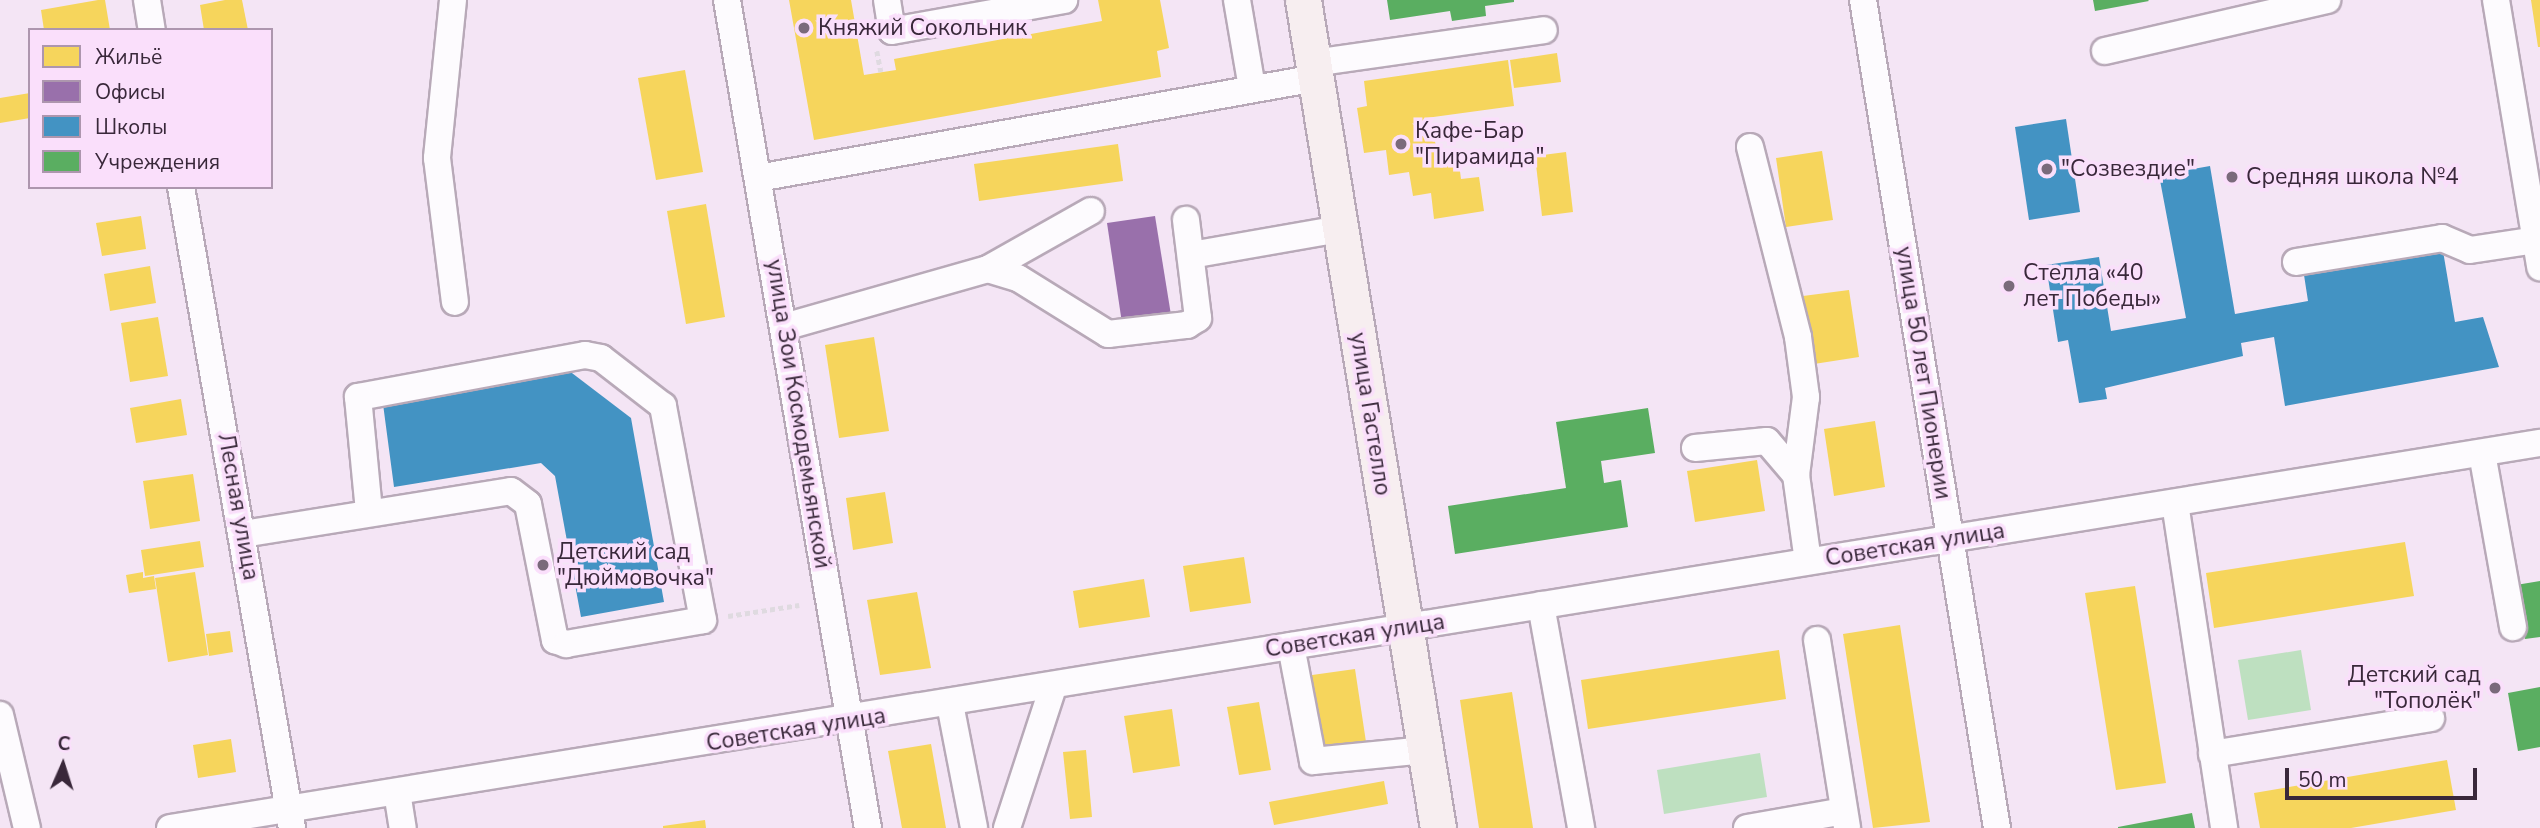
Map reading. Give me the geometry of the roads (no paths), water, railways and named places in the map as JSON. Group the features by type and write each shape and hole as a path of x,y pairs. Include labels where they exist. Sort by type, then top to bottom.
{"main road":[{"name":"улица Гастелло","path":"1303,0 1438,828"}],"street":[{"path":"147,0 152,28"},
{"path":"453,0 437,158 455,302"},
{"name":"улица Зои Космодемьянской","path":"727,0 867,828"},
{"path":"887,0 892,31 1064,0"},
{"path":"1237,0 1252,88"},
{"name":"улица 50 лет Пионерии","path":"1863,0 1997,828"},
{"path":"2105,51 2327,0"},
{"path":"2496,0 2540,267"},
{"path":"758,178 1252,88 1315,70 1544,30"},
{"path":"1750,147 1798,337 1806,397 1796,475 1808,561"},
{"name":"Лесная улица","path":"181,189 291,818"},
{"path":"784,327 988,269 1091,211"},
{"path":"988,269 1018,278 1108,334 1125,335 1198,318 1186,220"},
{"path":"1191,255 1340,229"},
{"path":"2296,262 2442,238 2470,250 2536,240"},
{"path":"243,534 369,512 522,494 550,629 566,644 703,620 663,406 601,358 572,357 358,397 369,512"},
{"path":"1695,448 1767,441 1796,475"},
{"name":"Советская улица","path":"170,828 291,818 397,792 848,722 1290,646 2540,443"},
{"path":"2482,453 2513,627"},
{"path":"2175,503 2224,828"},
{"path":"1541,605 1581,828"},
{"path":"1746,828 1846,819 1817,640"},
{"path":"1290,646 1313,761 1425,750"},
{"path":"1007,828 1053,687"},
{"path":"950,704 974,828"},
{"path":"0,715 27,828"},
{"path":"2212,754 2431,718"},
{"path":"397,792 403,828"}],"place":[{"name":"Княжий Сокольник","path":"804,28"},
{"name":"Кафе-Бар \"Пирамида\"","path":"1401,144"},
{"name":"\"Созвездие\"","path":"2047,169"},
{"name":"Средняя школа №4","path":"2232,177"},
{"name":"Стелла «40 лет Победы»","path":"2009,286"},
{"name":"Детский сад \"Дюймовочка\"","path":"543,565"},
{"name":"Детский сад \"Тополёк\"","path":"2495,688"}]}
